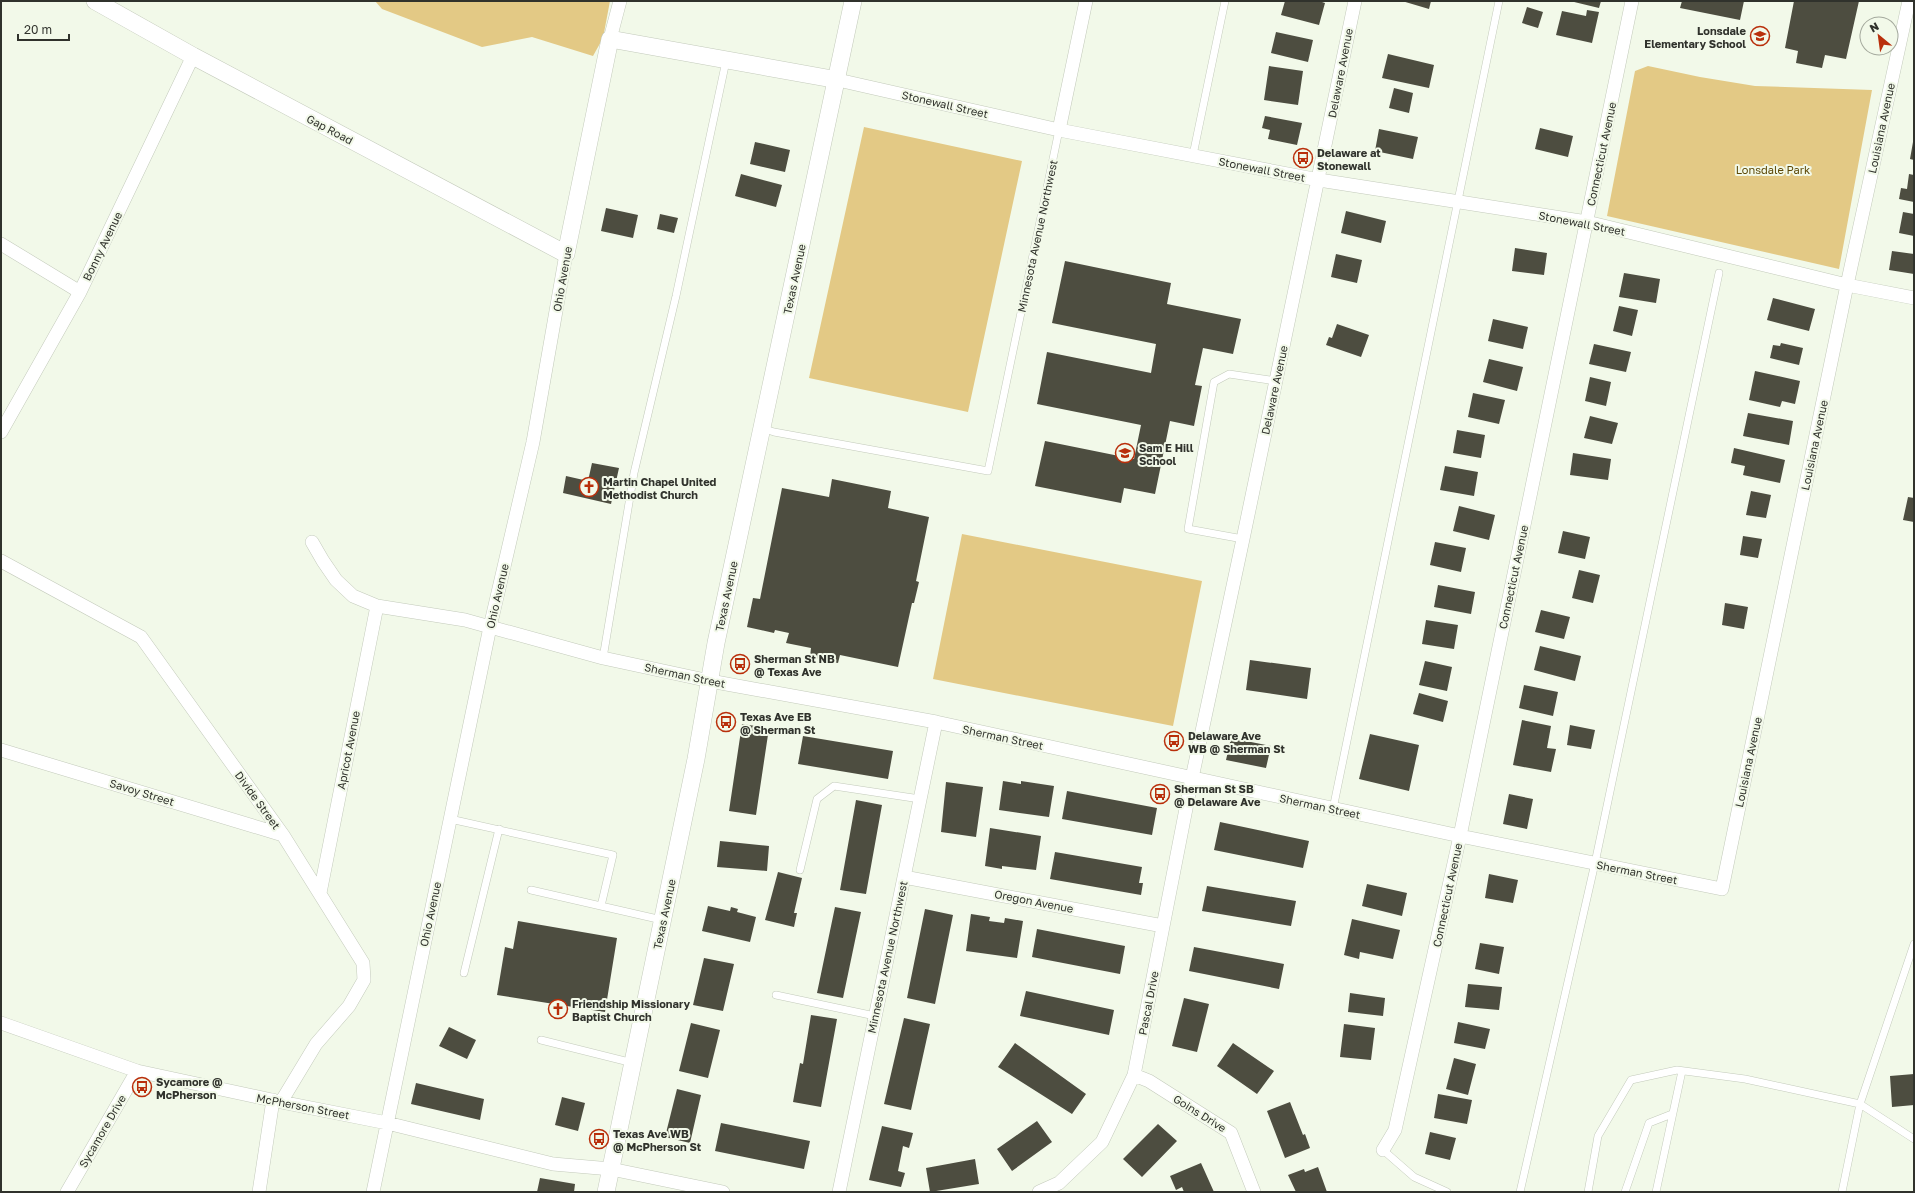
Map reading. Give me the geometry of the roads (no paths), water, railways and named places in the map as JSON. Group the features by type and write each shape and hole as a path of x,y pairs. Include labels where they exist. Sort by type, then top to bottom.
{"street":[{"name":"Gap Road","path":"95,1 192,56 566,254"},
{"name":"Ohio Avenue","path":"373,1192 490,627 533,442 566,254 610,40 620,1"},
{"name":"Texas Avenue","path":"606,1192 696,759 710,681 762,428 838,80 853,1"},
{"name":"Minnesota Avenue Northwest","path":"1059,130 1086,1"},
{"name":"Delaware Avenue","path":"1192,778 1355,1"},
{"name":"Connecticut Avenue","path":"1383,1150 1394,1130 1460,836 1632,1"},
{"name":"Louisiana Avenue","path":"1722,889 1847,285 1909,1"},
{"name":"Stonewall Street","path":"610,40 838,80 1059,130 1318,180 1587,222 1847,285 1914,298"},
{"name":"Bonny Avenue","path":"1,432 80,292 192,56"},
{"path":"1,244 80,292"},
{"name":"Sherman Street","path":"312,542 322,561 336,580 353,596 377,606 465,620 603,658 710,681 936,722 1460,836 1722,889"},
{"name":"Divide Street","path":"1,561 141,637 284,835 363,963 364,980 349,1006 316,1044 277,1101"},
{"name":"Apricot Avenue","path":"320,893 377,606"},
{"name":"Minnesota Avenue Northwest","path":"839,1192 936,722"},
{"name":"Savoy Street","path":"1,750 284,835"},
{"name":"Pascal Drive","path":"1039,1192 1062,1187 1102,1142 1134,1075 1192,778"},
{"name":"Oregon Avenue","path":"904,877 1163,926"},
{"name":"McPherson Street","path":"1,1023 138,1071 387,1123 553,1164 611,1169"},
{"name":"Sycamore Drive","path":"67,1192 138,1071"},
{"name":"Goins Drive","path":"1134,1075 1149,1081 1231,1133 1254,1192"},
{"path":"259,1192 277,1101"},
{"path":"611,1169 723,1192"}],"lane":[{"path":"1193,155 1225,1"},
{"path":"1333,809 1499,1"},
{"path":"603,658 634,473 676,296 726,60"},
{"name":"Minnesota Avenue Northwest","path":"762,428 774,432 988,470 1059,130"},
{"path":"1520,1192 1596,863 1719,273"},
{"path":"1243,539 1188,529 1214,382 1228,374 1276,381"},
{"path":"800,870 817,799 834,786 920,799"},
{"path":"450,819 613,854 601,906"},
{"path":"464,973 499,830"},
{"path":"531,890 662,920"},
{"path":"1842,1192 1860,1104 1914,944"},
{"path":"776,995 875,1016"},
{"path":"541,1040 633,1063"},
{"path":"1588,1192 1598,1136 1631,1080 1677,1070 1746,1079 1860,1104 1914,1139"},
{"path":"1656,1192 1682,1071"},
{"path":"1625,1192 1650,1123 1672,1114"},
{"path":"1383,1150 1414,1177 1447,1192"}],"place":[{"name":"Lonsdale Elementary School","path":"1760,36"},
{"name":"Delaware at Stonewall","path":"1303,158"},
{"name":"Sam E Hill School","path":"1125,453"},
{"name":"Martin Chapel United Methodist Church","path":"589,487"},
{"name":"Sherman St NB @ Texas Ave","path":"740,664"},
{"name":"Texas Ave EB @ Sherman St","path":"726,722"},
{"name":"Delaware Ave WB @ Sherman St","path":"1174,741"},
{"name":"Sherman St SB @ Delaware Ave","path":"1160,794"},
{"name":"Friendship Missionary Baptist Church","path":"558,1009"},
{"name":"Sycamore @ McPherson","path":"142,1087"},
{"name":"Texas Ave WB @ McPherson St","path":"599,1139"}],"park label":[{"name":"Lonsdale Park","path":"1773,169"}]}
